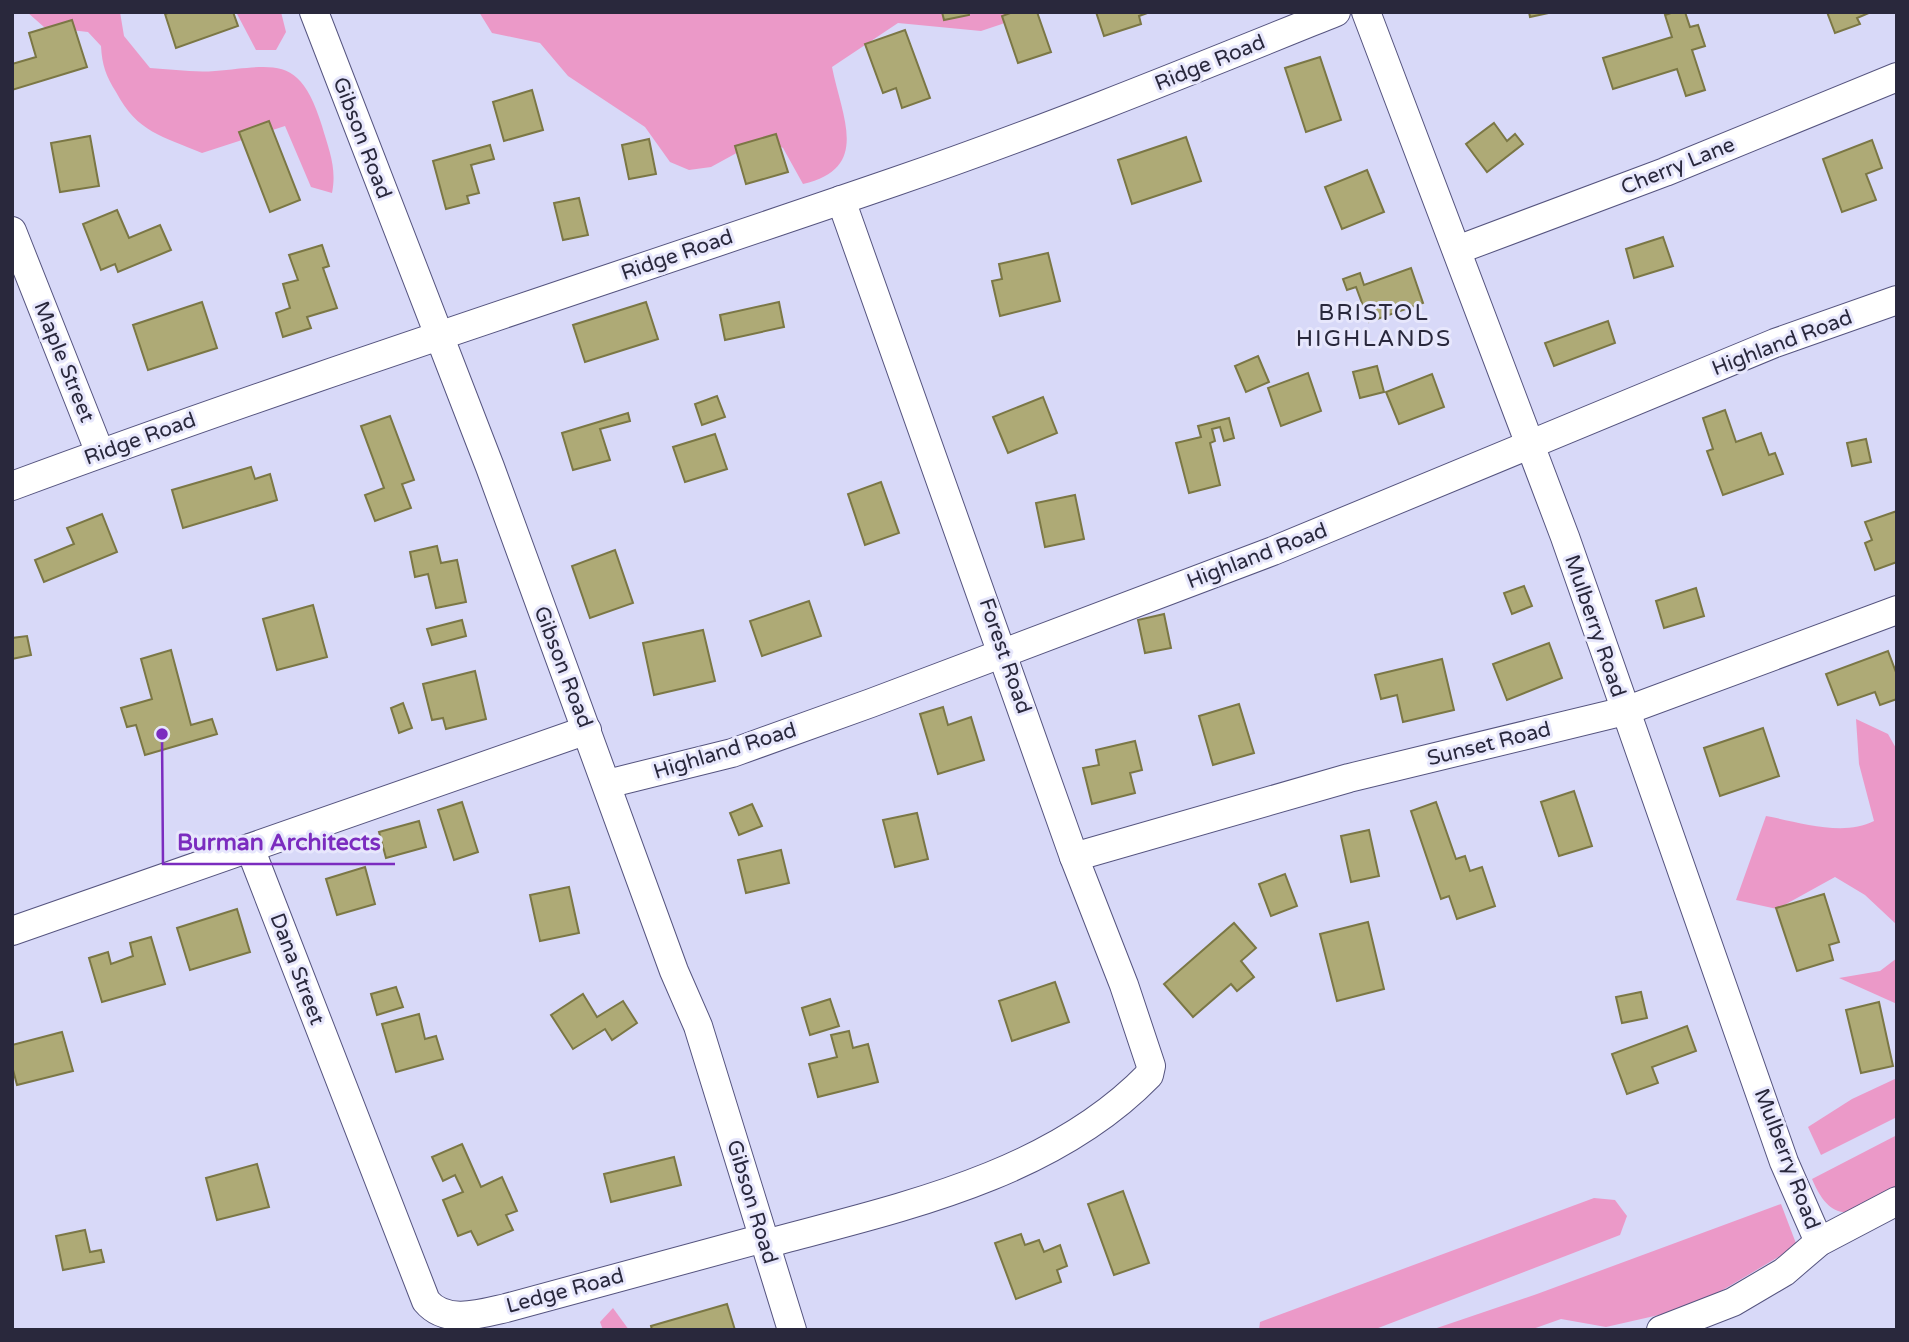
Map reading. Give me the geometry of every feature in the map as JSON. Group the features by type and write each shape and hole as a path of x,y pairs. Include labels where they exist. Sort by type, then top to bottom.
{"street":[{"name":"Gibson Road","path":"314,12 587,730 674,971 698,1026 792,1330"},
{"name":"Ridge Road","path":"12,486 438,334 841,200 1122,97 1336,12"},
{"name":"Mulberry Road","path":"1366,12 1531,444 1708,939 1784,1162 1819,1242"},
{"name":"Cherry Lane","path":"1457,250 1665,172 1897,77"},
{"name":"Forest Road","path":"841,200 1151,1066 1149,1075 1120,1102"},
{"name":"Maple Street","path":"12,231 100,453"},
{"name":"Highland Road","path":"607,784 732,753 1004,652 1273,551 1775,343 1897,300"},
{"name":"Sunset Road","path":"1074,857 1349,778 1625,710 1897,610"},
{"path":"12,931 587,730"},
{"name":"Dana Street","path":"250,848 344,1090"},
{"name":"Ledge Road","path":"344,1090 426,1300 434,1310 451,1315 495,1311 765,1241 966,1184 1063,1143 1120,1102"},
{"path":"1661,1330 1733,1302 1784,1272 1819,1242 1897,1201"}],"shaded area":[{"path":"27,12 120,12 124,36 150,68 207,71 269,67 294,76 314,103 322,126 333,167 332,193 311,187 285,126 202,153 152,132 124,106 107,75 101,46 88,32 44,27"},
{"path":"236,12 281,12 286,32 276,50 256,50"},
{"path":"479,12 1021,12 1002,24 981,31 898,23 832,67 845,122 845,153 838,166 824,176 803,184 783,148 764,138 711,167 689,170 670,162 645,127 568,76 540,43 492,33"},
{"path":"1856,719 1888,734 1897,750 1897,925 1865,895 1835,877 1777,909 1736,900 1766,816 1835,828 1862,826 1874,821 1859,764"},
{"path":"1897,958 1897,1004 1839,978 1880,971"},
{"path":"1897,1078 1897,1117 1821,1155 1808,1127 1852,1099"},
{"path":"1897,1135 1897,1197 1858,1211 1837,1211 1828,1205 1812,1179"},
{"path":"1594,1198 1615,1200 1627,1216 1620,1235 1373,1330 1259,1330 1260,1322"},
{"path":"1781,1204 1797,1246 1694,1307 1606,1327 1561,1319 1530,1330 1431,1330 1537,1294"},
{"path":"613,1308 629,1330 603,1330 600,1322"}],"building":[{"path":"233,12 238,26 176,48 165,14"},
{"path":"942,12 969,12 969,15 944,20"},
{"path":"1013,12 1037,12 1051,52 1018,63 1002,16"},
{"path":"1096,12 1150,12 1139,16 1141,24 1104,36"},
{"path":"1529,12 1553,12 1530,17"},
{"path":"1685,12 1690,27 1698,25 1705,46 1692,50 1705,90 1686,96 1677,69 1613,89 1603,58 1672,37 1665,15"},
{"path":"1827,12 1871,12 1857,18 1860,24 1835,33"},
{"path":"72,20 87,67 12,90 12,64 36,57 29,33"},
{"path":"905,30 930,98 902,108 896,88 883,93 865,44"},
{"path":"1320,57 1341,120 1306,132 1285,68"},
{"path":"532,90 543,130 504,141 493,102"},
{"path":"269,121 300,200 270,212 239,132"},
{"path":"1494,123 1507,141 1515,134 1523,144 1487,172 1466,144"},
{"path":"776,134 788,172 746,184 735,146"},
{"path":"90,136 99,186 60,192 51,143"},
{"path":"1186,137 1201,181 1132,204 1118,160"},
{"path":"649,139 656,174 629,179 622,145"},
{"path":"1872,140 1882,168 1866,174 1876,200 1842,212 1823,159"},
{"path":"490,145 494,159 471,165 479,193 467,196 469,203 446,209 433,161"},
{"path":"1367,170 1384,212 1342,229 1325,187"},
{"path":"579,198 588,235 563,240 554,203"},
{"path":"117,210 129,238 160,225 171,250 118,272 115,264 101,270 83,224"},
{"path":"1663,237 1673,266 1634,278 1626,249"},
{"path":"322,245 329,266 323,268 337,308 307,317 311,328 283,337 276,313 290,308 283,284 298,280 289,255"},
{"path":"1048,253 1060,301 1000,316 992,281 1002,279 999,264"},
{"path":"1411,268 1423,303 1369,322 1356,287 1347,290 1343,279 1360,273 1364,285"},
{"path":"202,302 217,348 148,370 133,325"},
{"path":"646,302 658,339 585,362 573,325"},
{"path":"779,302 784,327 725,340 720,315"},
{"path":"1608,321 1615,343 1554,366 1545,343"},
{"path":"1258,356 1269,382 1246,392 1235,366"},
{"path":"1377,366 1384,392 1360,398 1353,372"},
{"path":"1308,373 1321,411 1281,426 1268,388"},
{"path":"1432,374 1444,407 1399,424 1386,392"},
{"path":"717,396 725,417 702,425 695,404"},
{"path":"1043,397 1057,433 1008,453 993,417"},
{"path":"1725,410 1736,442 1761,433 1769,455 1775,453 1783,474 1723,495 1707,451 1713,449 1703,418"},
{"path":"628,413 630,421 600,429 610,460 573,470 562,433"},
{"path":"390,416 414,480 402,484 411,508 375,521 365,495 384,488 361,426"},
{"path":"1229,418 1234,438 1224,441 1220,427 1212,429 1215,441 1210,443 1220,485 1189,493 1176,443 1201,437 1198,426"},
{"path":"715,434 727,469 685,482 673,447"},
{"path":"1866,439 1871,462 1852,466 1847,443"},
{"path":"251,467 255,479 270,474 277,500 183,528 172,490"},
{"path":"881,482 899,533 865,545 848,494"},
{"path":"1075,495 1084,539 1045,547 1036,503"},
{"path":"1897,511 1897,562 1875,570 1865,543 1872,540 1865,522"},
{"path":"102,514 117,552 44,582 35,560 74,544 67,528"},
{"path":"437,546 441,563 457,560 466,602 436,608 428,574 415,577 410,552"},
{"path":"615,550 633,603 590,618 572,566"},
{"path":"1524,586 1532,606 1512,614 1504,593"},
{"path":"1696,588 1704,616 1664,628 1656,601"},
{"path":"809,601 821,636 762,656 750,621"},
{"path":"313,605 327,657 277,670 263,619"},
{"path":"1164,614 1171,648 1145,653 1138,620"},
{"path":"462,620 466,636 432,645 427,629"},
{"path":"703,630 715,681 654,695 643,643"},
{"path":"27,636 31,655 12,659 12,638"},
{"path":"1549,643 1562,678 1507,700 1493,664"},
{"path":"171,650 191,725 212,719 217,734 145,755 136,725 127,727 121,708 152,699 141,659"},
{"path":"1888,651 1897,675 1897,699 1880,705 1875,692 1838,705 1826,674"},
{"path":"1442,659 1454,710 1403,722 1397,695 1381,699 1375,675"},
{"path":"475,671 486,719 446,729 443,718 432,720 423,684"},
{"path":"403,703 412,728 399,733 391,708"},
{"path":"1239,704 1254,753 1213,765 1199,716"},
{"path":"943,707 948,725 971,717 984,760 938,774 920,714"},
{"path":"1763,728 1779,776 1720,796 1704,748"},
{"path":"1135,741 1142,770 1130,773 1135,793 1092,804 1083,768 1099,765 1096,750"},
{"path":"1574,791 1592,846 1559,856 1541,802"},
{"path":"462,802 478,852 454,860 438,810"},
{"path":"1436,802 1456,859 1465,856 1470,871 1482,867 1495,906 1457,919 1449,896 1441,899 1411,811"},
{"path":"752,804 762,826 739,835 730,813"},
{"path":"917,813 928,859 895,867 883,820"},
{"path":"419,821 426,847 386,858 379,832"},
{"path":"1369,830 1379,876 1351,882 1341,836"},
{"path":"781,850 789,883 746,893 738,860"},
{"path":"365,867 375,904 337,915 326,879"},
{"path":"1285,874 1297,906 1271,916 1259,884"},
{"path":"569,887 579,933 540,941 530,895"},
{"path":"1824,894 1839,942 1829,945 1833,960 1797,971 1776,908"},
{"path":"237,909 250,952 190,970 177,928"},
{"path":"1368,922 1384,989 1337,1001 1320,934"},
{"path":"1234,923 1256,948 1241,961 1254,977 1237,991 1231,984 1193,1017 1164,984"},
{"path":"151,937 165,984 102,1002 89,958 108,952 111,964 133,956 130,943"},
{"path":"1055,982 1069,1022 1012,1041 999,1001"},
{"path":"396,987 403,1007 377,1015 371,994"},
{"path":"1641,992 1647,1018 1622,1023 1616,997"},
{"path":"583,994 597,1017 623,1001 637,1023 612,1040 605,1029 573,1049 551,1015"},
{"path":"830,999 839,1026 810,1035 802,1008"},
{"path":"1879,1002 1893,1066 1861,1073 1846,1010"},
{"path":"419,1014 425,1039 436,1036 443,1059 396,1072 382,1024"},
{"path":"1687,1026 1696,1051 1652,1067 1658,1083 1627,1094 1612,1054"},
{"path":"849,1031 853,1048 868,1044 878,1082 818,1097 809,1064 837,1057 831,1035"},
{"path":"62,1032 73,1071 17,1085 12,1066 12,1045"},
{"path":"462,1144 481,1187 502,1177 517,1211 506,1215 513,1230 478,1245 471,1231 458,1236 443,1200 463,1192 455,1175 443,1181 432,1157"},
{"path":"674,1157 681,1185 611,1202 604,1174"},
{"path":"257,1164 269,1207 217,1220 206,1178"},
{"path":"1123,1191 1149,1263 1114,1275 1088,1204"},
{"path":"85,1230 90,1252 101,1250 104,1262 63,1270 56,1236"},
{"path":"1021,1234 1025,1245 1039,1240 1044,1252 1060,1245 1067,1266 1057,1270 1061,1282 1016,1299 995,1243"},
{"path":"727,1304 735,1330 652,1330 651,1326"}],"place":[{"name":"Burman Architects","path":"162,734"}],"district":[{"name":"BRISTOL HIGHLANDS","path":"1374,326"}]}
